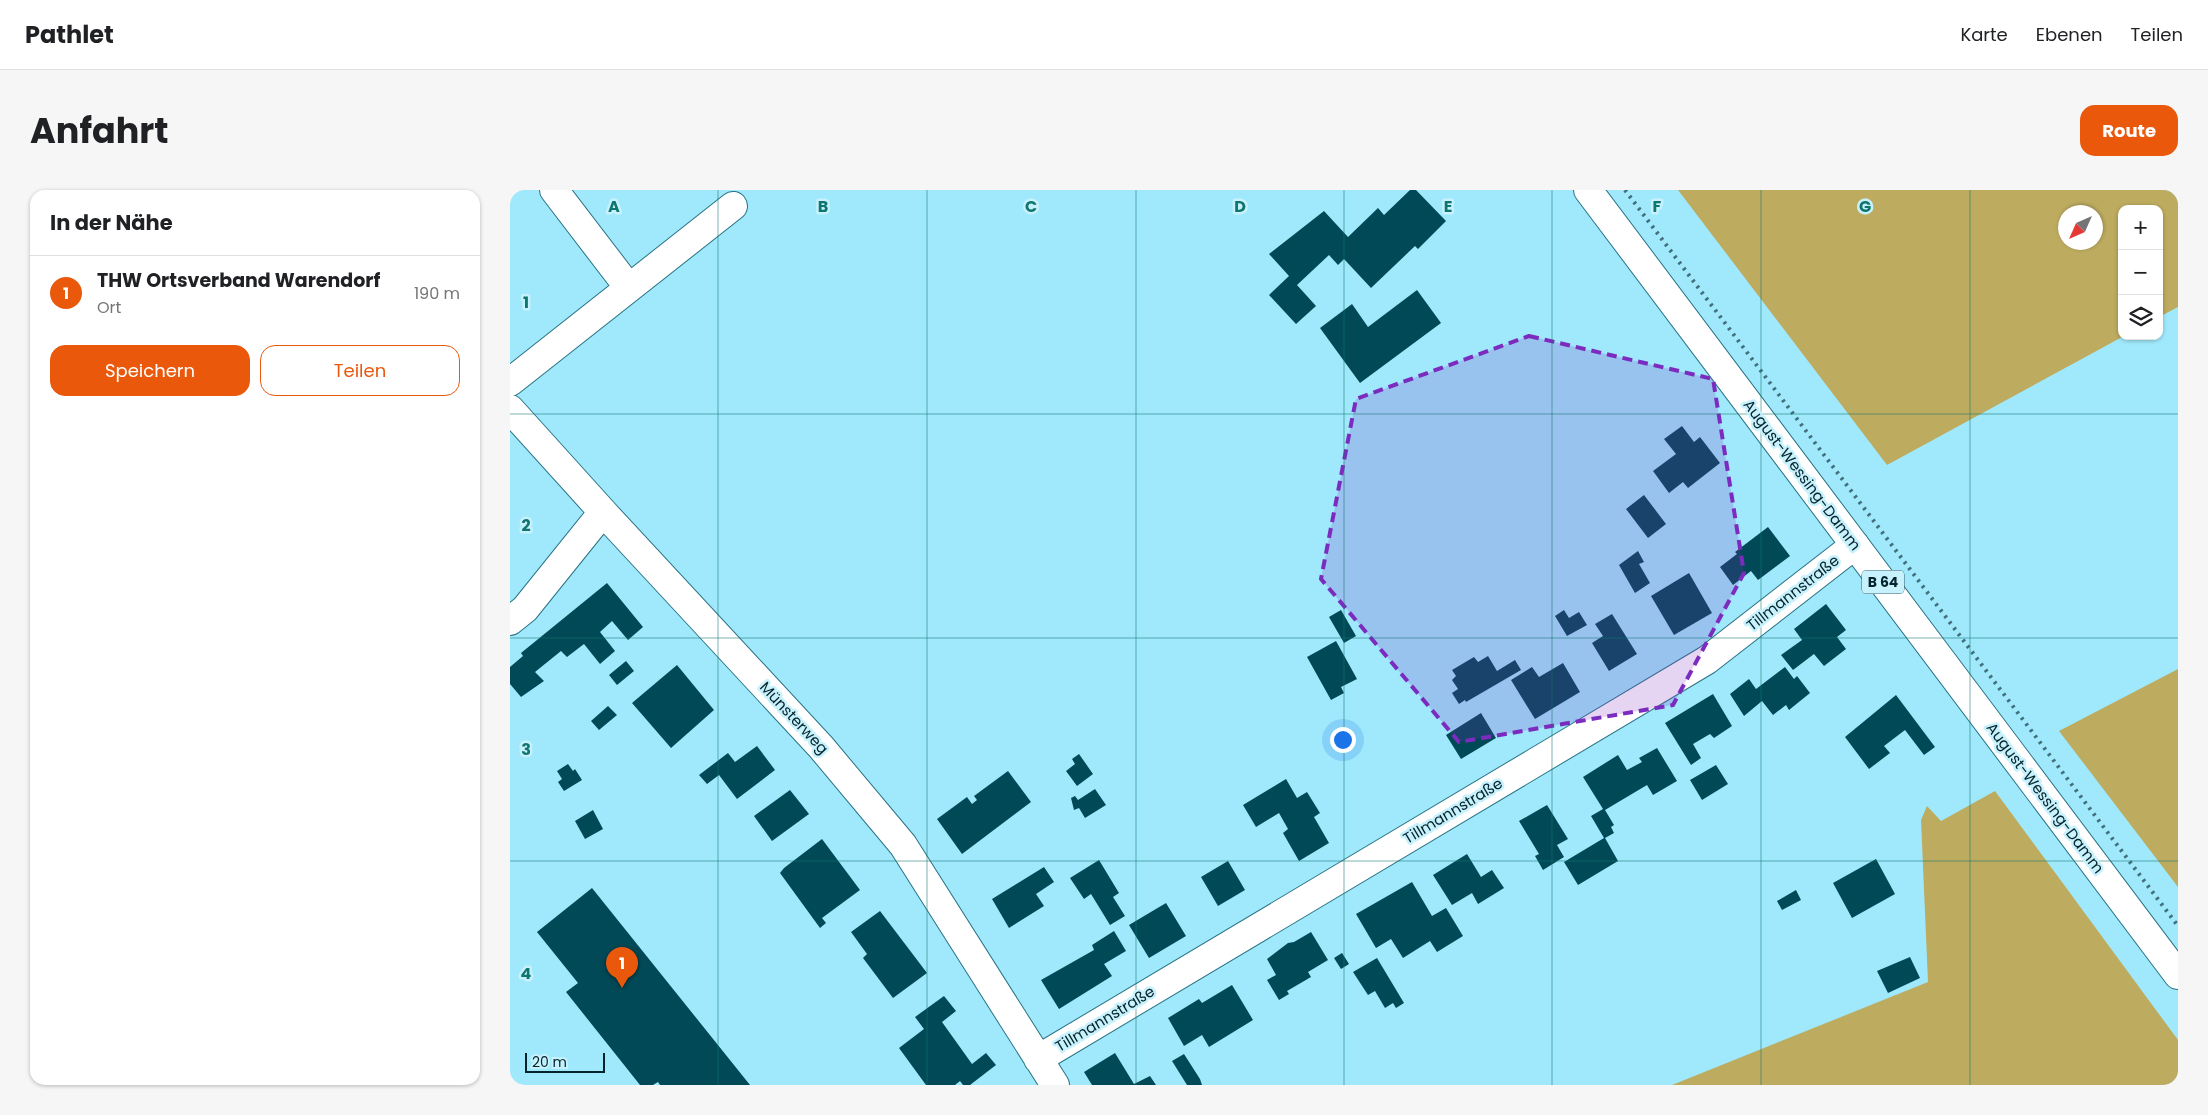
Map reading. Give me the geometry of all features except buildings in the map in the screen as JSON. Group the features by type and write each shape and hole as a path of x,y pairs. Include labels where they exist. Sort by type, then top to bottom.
{"street":[{"path":"554,190 629,288"},
{"name":"August-Wessing-Damm","path":"1588,190 2178,975"},
{"path":"510,382 733,206"},
{"name":"Münsterweg","path":"510,409 821,747 903,845 1055,1085"},
{"path":"510,620 525,609 603,512"},
{"name":"Tillmannstraße","path":"1038,1059 1708,660 1855,545"}],"highlighted area":[{"path":"1529,336 1713,379 1744,573 1673,705 1459,742 1321,579 1356,399"}],"shaded area":[{"path":"1678,190 2178,190 2178,307 2163,315 2163,205 2118,205 2118,339 1887,465"},
{"path":"2178,669 2178,887 2059,731"},
{"path":"1995,791 2178,1040 2178,1085 1672,1085 1928,982 1921,820 1927,806 1941,821"}],"railway":[{"path":"1625,190 2178,926"}],"place":[{"name":"THW Ortsverband Warendorf","path":"622,988"}]}
